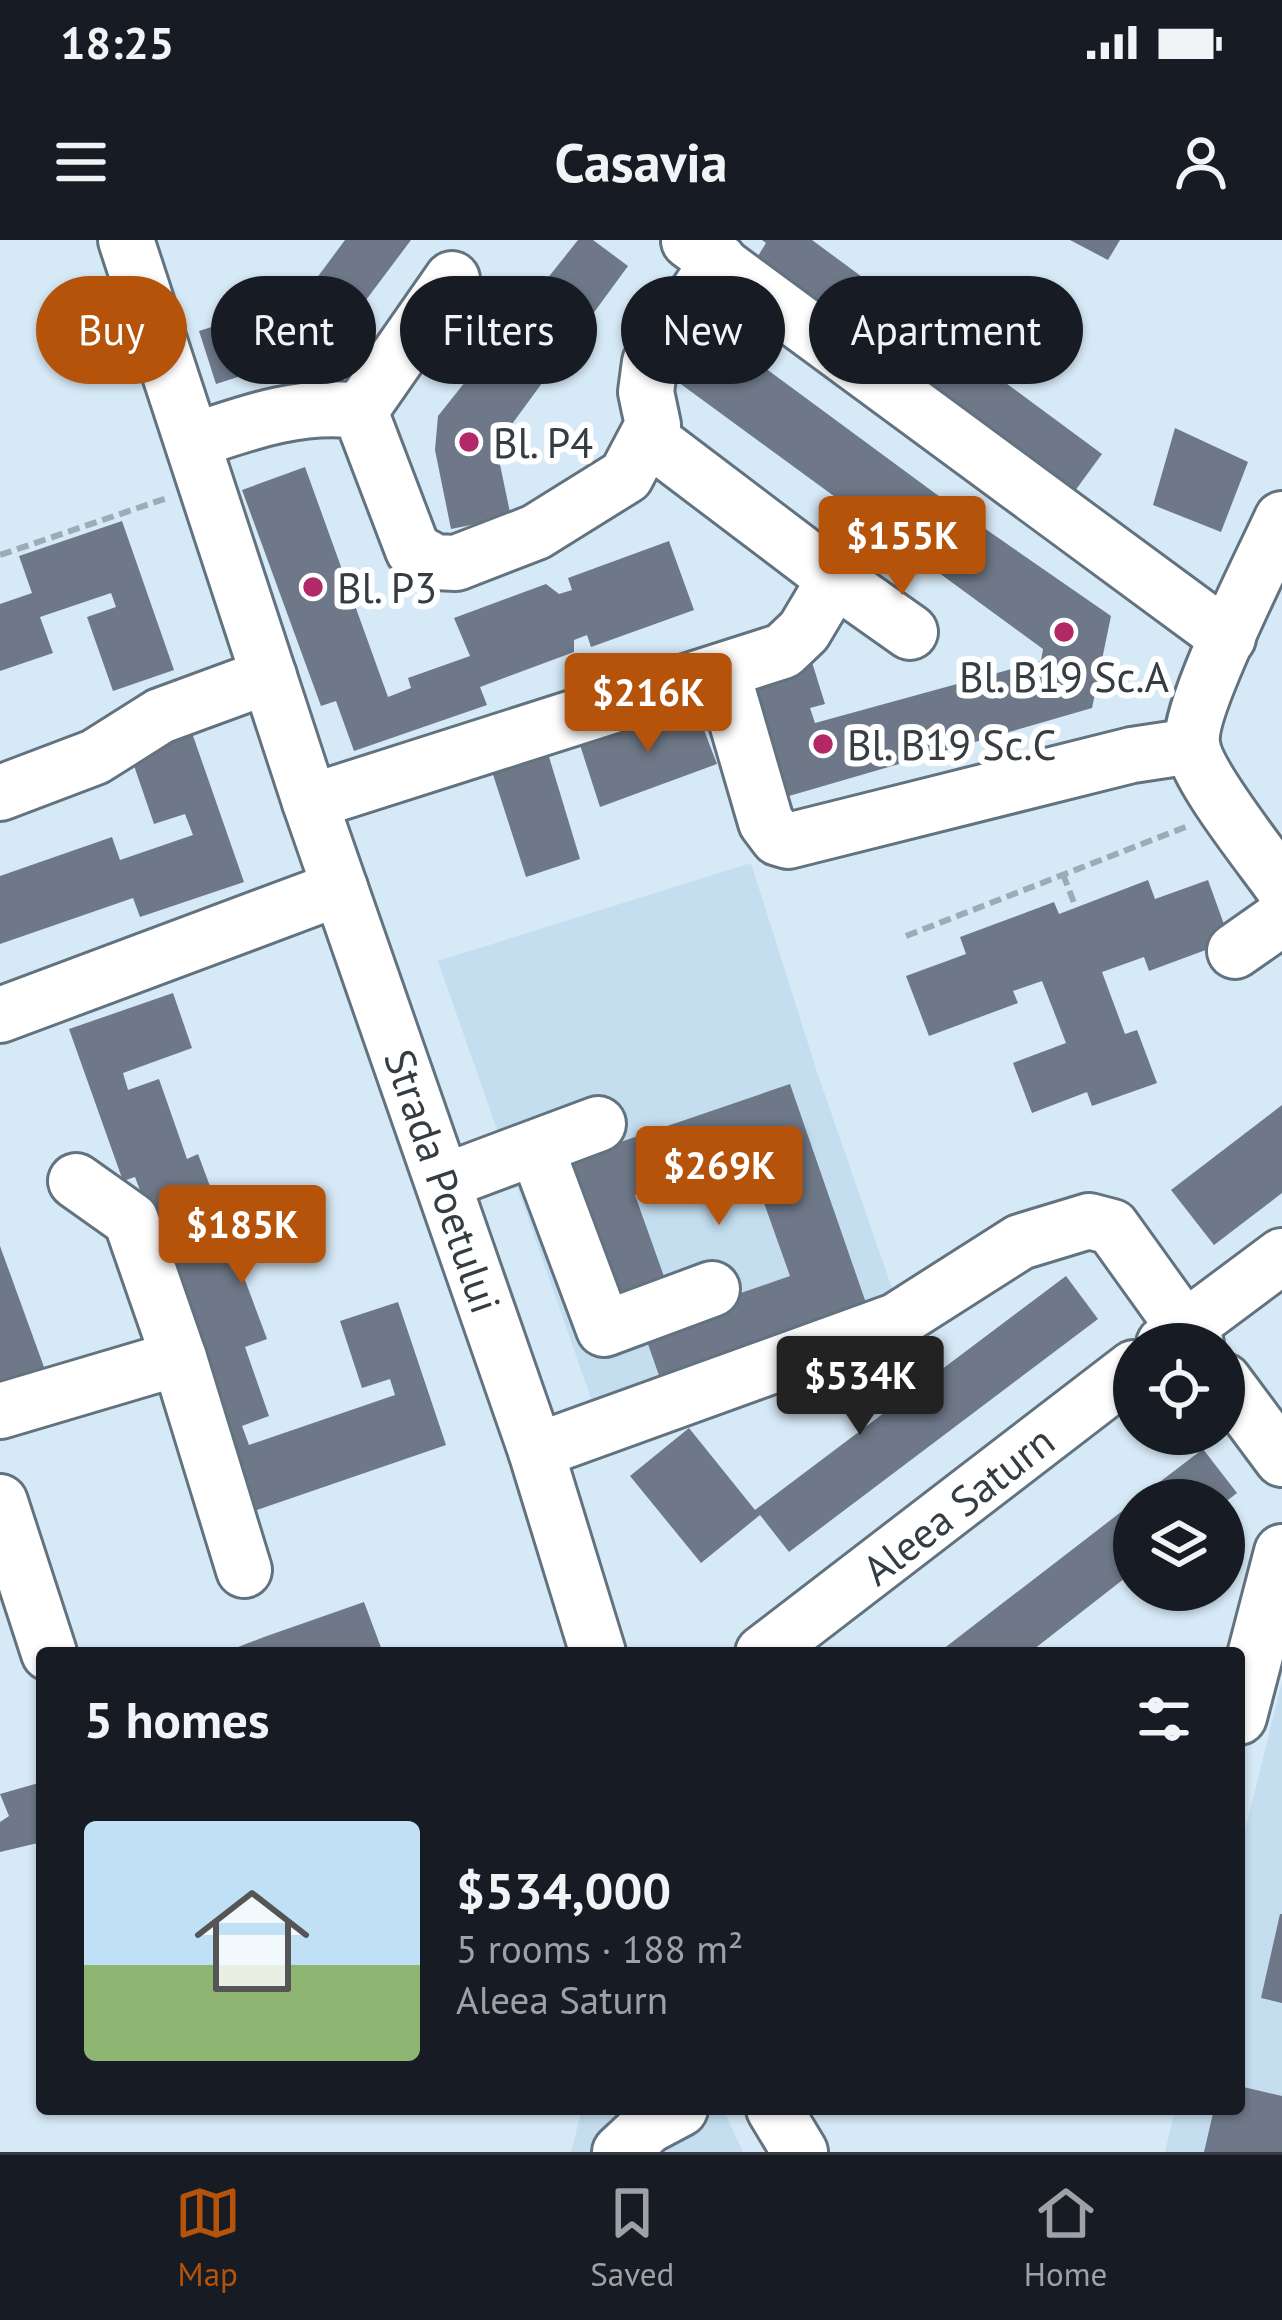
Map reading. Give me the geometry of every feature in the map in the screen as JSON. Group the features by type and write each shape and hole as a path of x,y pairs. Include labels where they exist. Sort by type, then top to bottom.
{"street":[{"name":"Strada Poetului","path":"126,240 310,802 536,1451 596,1647"},
{"path":"360,411 413,550 435,562 456,563 536,532 626,476 649,438 653,425 646,375 703,251 1228,638"},
{"path":"360,411 400,354"},
{"path":"200,463 259,419 309,409 360,411"},
{"path":"649,438 910,632"},
{"path":"1282,519 1192,725 1192,746 1205,774 1282,886"},
{"path":"310,802 794,644 835,579"},
{"path":"722,671 766,822 778,838 788,841 1132,754 1192,746"},
{"path":"0,793 95,758 160,716 269,676"},
{"path":"0,1015 340,889"},
{"path":"1235,951 1282,918"},
{"path":"443,1182 598,1124"},
{"path":"538,1150 586,1335 712,1289"},
{"path":"76,1181 130,1220 140,1239 244,1570"},
{"path":"536,1451 896,1321 1004,1249 1088,1221 1112,1227 1172,1323"},
{"path":"1201,1323 1282,1256"},
{"path":"0,1411 179,1358"},
{"name":"Aleea Saturn","path":"782,1647 1113,1385"},
{"path":"1245,1409 1282,1459"},
{"path":"0,1502 10,1565 46,1647"},
{"path":"1245,1694 1282,1552"},
{"name":"Strada Poetului","path":"573,1562 636,1647"},
{"path":"620,2152 648,2126 669,2115"}],"path":[{"path":"0,555 200,463"},
{"path":"906,936 1063,874 1238,818"},
{"path":"1063,874 1076,908"}],"shaded area":[{"path":"751,863 896,1300 593,1404 438,961"},
{"path":"1282,1682 1282,2152 1165,2152 1174,2115 1245,2115 1245,1830"},
{"path":"580,2115 726,2115 743,2152 571,2152"}],"building":[{"path":"345,240 411,240 376,287 376,276 318,276"},
{"name":"Bl. P4","path":"578,240 593,240 628,266 597,308 597,276 549,276"},
{"path":"762,240 812,240 861,276 809,276 809,302 785,284 785,276 775,276 755,261 766,243"},
{"path":"1070,240 1120,240 1108,260"},
{"path":"211,327 211,368 199,331"},
{"path":"785,383 1111,616 1092,708 782,798 744,679 811,659 825,704 810,708 815,723 1041,661 1043,649 681,384"},
{"name":"Bl. P4","path":"463,384 541,384 504,435 499,460 511,517 451,529 435,450 438,416"},
{"path":"917,384 1007,384 1102,454 1069,499"},
{"path":"1175,428 1248,462 1221,532 1153,505"},
{"path":"305,467 388,697 411,688 408,678 470,656 454,618 546,584 559,594 572,590 568,578 669,541 694,610 591,647 587,635 574,640 574,652 480,687 487,705 354,751 336,701 321,706 242,490"},
{"path":"122,521 174,670 113,691 87,617 116,607 111,593 40,617 53,653 0,671 0,604 32,593 19,556"},
{"path":"694,704 717,764 600,807 580,745"},
{"path":"191,730 244,882 140,917 133,898 0,944 0,876 112,837 120,860 193,835 185,814 154,824 129,751"},
{"path":"543,737 580,859 526,877 488,759"},
{"path":"1148,880 1155,899 1208,880 1230,941 1149,971 1144,957 1102,972 1125,1034 1137,1030 1157,1083 1092,1106 1087,1092 1032,1113 1013,1063 1066,1043 1042,981 1013,991 1018,1003 929,1036 906,976 966,954 960,937 1054,902 1059,914"},
{"path":"173,993 192,1048 123,1073 128,1090 159,1079 187,1159 198,1154 267,1339 245,1347 269,1416 242,1426 249,1445 395,1395 390,1379 362,1388 340,1321 398,1302 446,1445 242,1515 172,1275 135,1177 123,1181 69,1029"},
{"path":"790,1084 866,1303 662,1384 642,1327 790,1276 747,1155 635,1195 667,1285 610,1305 559,1163"},
{"path":"1282,1105 1282,1193 1214,1245 1171,1190"},
{"path":"0,1246 48,1378 0,1395"},
{"path":"1066,1276 1098,1319 789,1552 760,1515 701,1563 630,1476 689,1428 755,1510"},
{"path":"1195,1455 1208,1455 1226,1479 1164,1479"},
{"path":"1113,1518 1113,1587 1037,1647 946,1647"},
{"path":"364,1602 381,1647 238,1647"},
{"path":"36,1784 36,1843 0,1852 0,1822 9,1816 0,1794"},
{"path":"1282,1914 1282,2003 1261,1998"},
{"path":"1245,2087 1282,2096 1282,2152 1204,2152 1213,2115 1245,2115"}],"place":[{"name":"Bl. P4","path":"469,442"},
{"name":"Bl. P3","path":"313,587"},
{"name":"Bl. B19 Sc.A","path":"1064,632"},
{"name":"Bl. B19 Sc.C","path":"823,744"}]}
